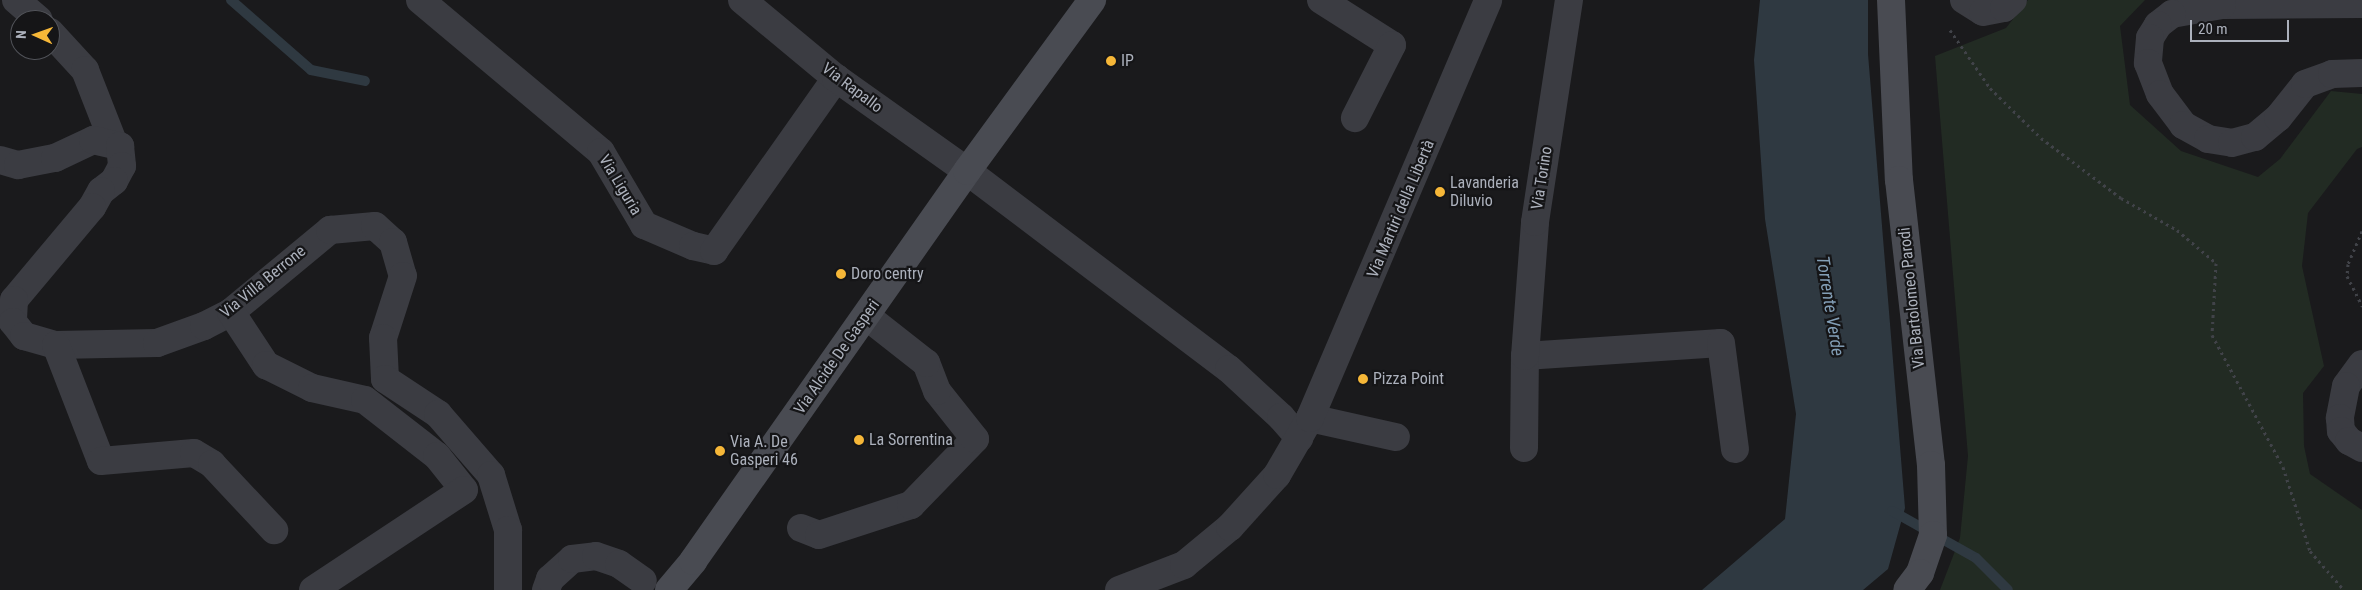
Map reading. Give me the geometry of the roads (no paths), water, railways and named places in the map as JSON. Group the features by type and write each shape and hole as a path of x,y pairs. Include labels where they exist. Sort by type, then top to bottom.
{"main road":[{"name":"Via Alcide De Gasperi","path":"669,590 693,560 866,316 966,171 1092,0"},
{"name":"Via Bartolomeo Parodi","path":"1891,0 1899,180 1931,465 1933,535 1920,573 1907,590"}],"street":[{"path":"16,0 28,10"},
{"name":"Via Liguria","path":"420,0 602,152 644,225 693,246 714,251 836,78"},
{"name":"Via Rapallo","path":"742,0 836,78 966,171 1229,369 1281,417 1305,428"},
{"path":"1321,0 1392,45 1354,118"},
{"name":"Via Martiri della Libertà","path":"1119,590 1184,565 1230,527 1278,475 1305,428 1488,0"},
{"name":"Via Torino","path":"1524,448 1525,356 1535,222 1569,0"},
{"path":"1964,0 1983,12 2004,8 2013,0"},
{"path":"2362,4 2222,5 2172,14 2158,25 2150,38 2148,63 2160,94 2183,126 2208,139 2232,143 2255,138 2278,118 2305,84 2332,74 2362,73"},
{"path":"60,43 85,70 114,144"},
{"path":"0,160 18,164 56,158 92,140 114,144"},
{"name":"Via Villa Berrone","path":"114,144 120,146 122,166 114,181 101,191 92,207 14,300 13,322 24,336 56,345 157,343 204,326 231,312 330,230 375,226 393,242 403,276 383,338 385,379 438,414 491,475 508,530 508,590"},
{"path":"231,312 266,364 312,388 365,400 437,456 464,490 314,590"},
{"path":"801,528 819,535 911,505 975,440 937,391 926,363 866,316"},
{"path":"1525,356 1721,343 1735,449"},
{"path":"56,345 101,461 194,453 212,464 274,530"},
{"path":"2362,364 2346,386 2340,418 2341,431 2349,441 2362,448"},
{"path":"1305,428 1396,437"},
{"path":"546,590 550,579 572,559 596,556 619,564 643,581"}],"water":[{"name":"Torrente Verde","path":"1760,0 1868,0 1868,54 1905,508 1888,569 1863,590 1702,590 1785,519 1796,414 1765,219 1754,60"}],"waterway":[{"path":"231,0 311,70 365,81"},
{"path":"1892,511 1976,558 2008,590"}],"place":[{"name":"IP","path":"1111,61"},
{"name":"Lavanderia Diluvio","path":"1440,192"},
{"name":"Doro centry","path":"841,274"},
{"name":"Pizza Point","path":"1363,379"},
{"name":"La Sorrentina","path":"859,440"},
{"name":"Via A. De Gasperi 46","path":"720,451"}]}
